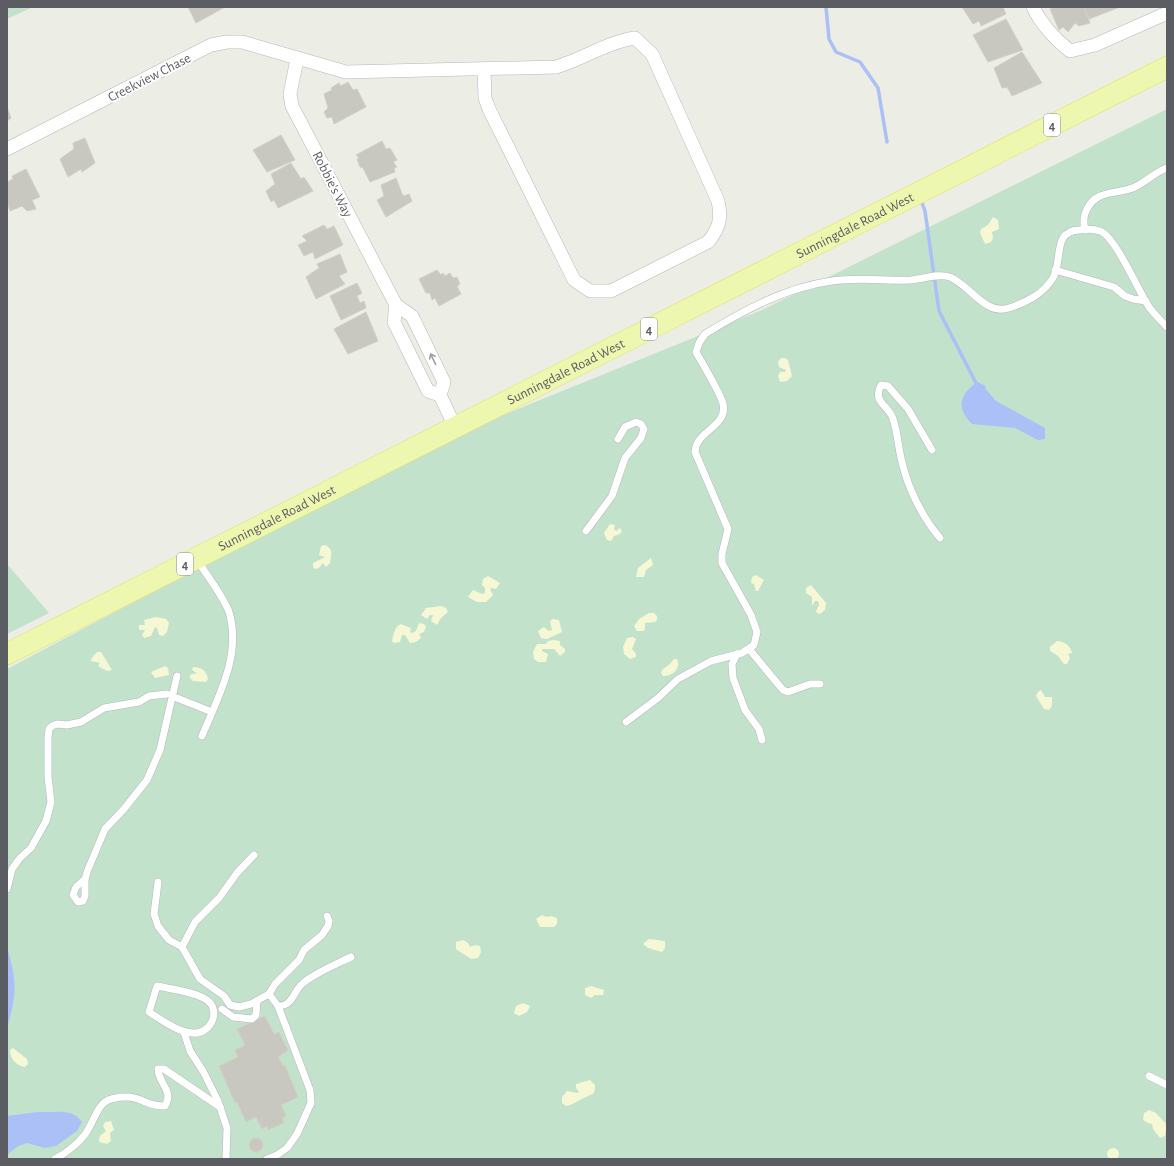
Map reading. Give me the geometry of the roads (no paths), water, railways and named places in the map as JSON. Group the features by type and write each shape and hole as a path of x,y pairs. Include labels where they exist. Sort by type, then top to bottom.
{"main road":[{"name":"Sunningdale Road West","path":"7,654 1167,67"}],"street":[{"path":"1033,7 1037,16 1056,40 1070,51 1095,45 1167,13"},
{"name":"Creekview Chase","path":"7,149 211,45 227,42 242,42 346,72 556,67 575,61 613,43 635,38 645,45 652,54 718,201 721,212 720,223 715,234 708,242 611,291 590,291 582,287 574,280 489,109 485,98 484,69"},
{"name":"Robbie's Way","path":"297,59 290,94 292,106 396,305 412,316 444,382 440,395 455,427"},
{"name":"Robbie's Way","path":"396,305 394,322 428,391 440,395"}],"lane":[{"path":"1085,230 1084,214 1090,203 1096,197 1106,192 1135,187 1161,170 1167,168"},
{"path":"626,722 658,698 678,679 711,661 749,649 754,645 757,632 751,615 722,564 722,554 728,529 695,452 698,439 720,421 724,412 723,402 696,352 699,343 705,334 784,292 833,280 913,280 937,276 950,277 985,304 999,310 1009,308 1039,295 1054,276 1060,244 1066,234 1074,230 1102,232 1111,241 1146,301 1167,328"},
{"path":"1055,270 1114,287 1129,298 1146,301"},
{"path":"932,450 908,409 888,386 881,385 877,392 878,398 893,417 898,435 902,462 913,492 929,525 940,538"},
{"path":"586,531 612,496 625,458 641,438 644,429 641,424 636,422 625,427 618,439"},
{"path":"196,558 229,611 234,636 225,681 202,736"},
{"path":"749,649 783,690 788,692 810,684 820,684"},
{"path":"737,654 732,664 733,678 745,710 762,734 762,740"},
{"path":"85,879 105,830 147,780 160,750 177,676"},
{"path":"7,889 12,869 20,858 31,848 46,821 51,802 48,777 49,729 52,726 81,722 104,708 139,702 150,696 167,694"},
{"path":"177,698 212,712"},
{"path":"182,947 195,922 218,898 237,873 254,855"},
{"path":"158,882 154,914 158,926 169,940 182,947 200,979 224,996 230,1006"},
{"path":"222,1009 230,1006 239,1007 251,1004 269,994 275,984 298,960 304,950 322,935 328,926 329,921 327,916"},
{"path":"278,1006 289,1002 301,984 352,957"},
{"path":"157,986 199,996 208,1000 213,1007 215,1015 210,1026 204,1032 195,1034 184,1032 149,1012 157,986"},
{"path":"267,1159 277,1155 287,1148 297,1134 311,1103 310,1090 278,1006 269,994"},
{"path":"213,1007 222,1009 232,1017 252,1019 256,1015 257,1001"},
{"path":"184,1032 190,1051 203,1071 220,1107 227,1128 226,1159"},
{"path":"60,1158 85,1134 98,1107 108,1100 130,1097 155,1107 165,1106 169,1099 166,1088 158,1077 158,1069 164,1069 220,1107"},
{"path":"1149,1076 1167,1085"}],"water":[{"path":"976,383 984,387 996,401 1045,428 1045,439 1038,440 1015,428 972,424 964,413 962,403 966,393"},
{"path":"7,947 13,970 14,996 7,1028"},
{"path":"38,1112 63,1112 73,1114 82,1122 77,1131 56,1146 45,1148 27,1143 18,1146 7,1155 7,1116"}],"waterway":[{"path":"826,7 829,39 836,52 860,62 878,88 887,142"},
{"path":"922,203 925,211 939,311 976,383 984,387"}]}
